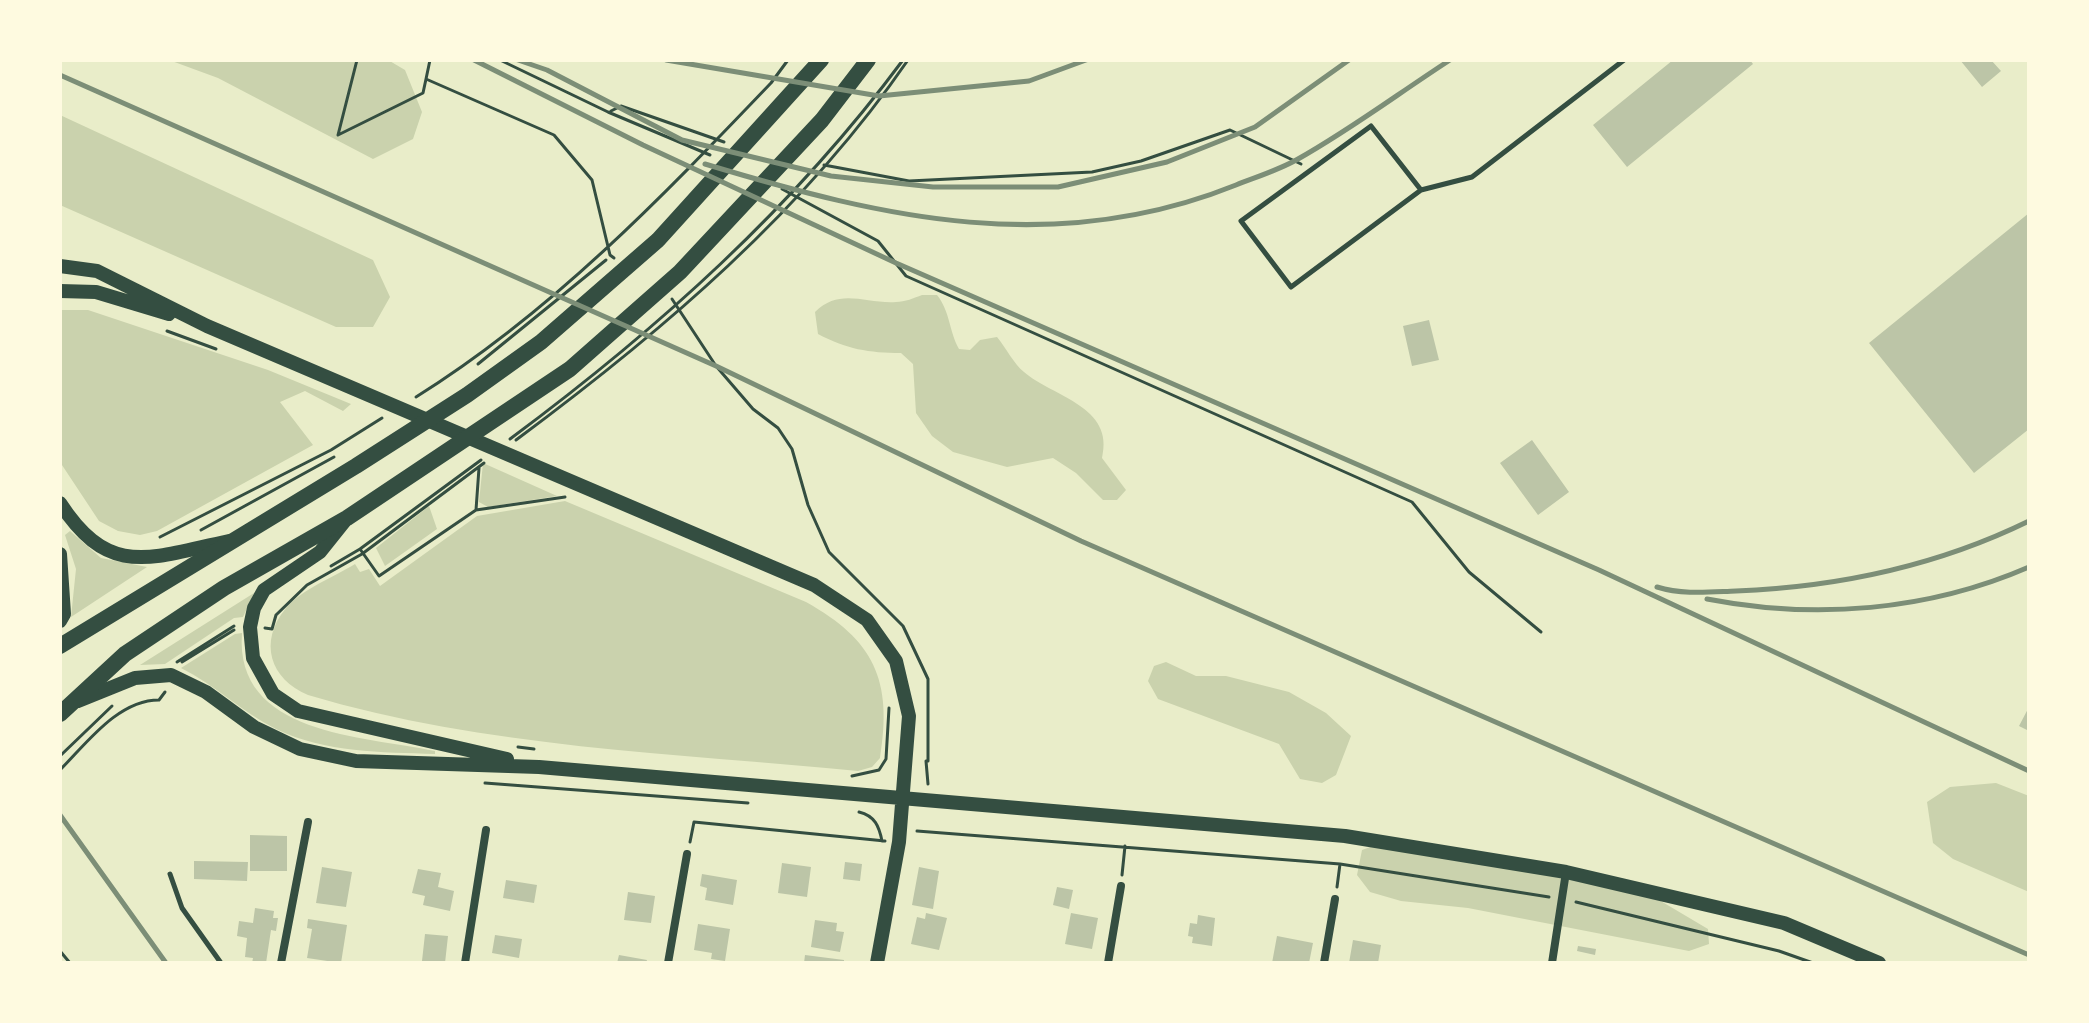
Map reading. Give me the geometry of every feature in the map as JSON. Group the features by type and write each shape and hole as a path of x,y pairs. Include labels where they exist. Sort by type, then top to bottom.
{"main road":[{"path":"60,646 356,466 467,395 541,342 658,240 821,60"},
{"path":"60,714 125,654 224,588 391,490 570,369 680,272 822,120 868,60"},
{"path":"60,266 97,271 207,326 814,585 867,620 896,661 909,716 900,798 899,842 877,963"},
{"path":"60,291 96,292 207,326"},
{"path":"60,503 72,523 97,548 123,556 151,557 229,541"},
{"path":"347,518 320,552 264,590 254,608 250,627 253,658 273,694 298,711 539,767"},
{"path":"60,554 64,614 60,621"},
{"path":"74,703 135,678 171,675 206,692 254,727 300,749 356,761 539,767 1345,836 1566,872 1784,923 1879,963"}],"street":[{"path":"281,963 308,822"},
{"path":"465,963 486,830"},
{"path":"668,963 687,854"},
{"path":"1552,963 1566,872"},
{"path":"1108,963 1121,886"},
{"path":"1324,963 1335,899"}],"lane":[{"path":"1421,190 1371,126 1241,221 1291,287 1421,190 1472,177 1624,60"},
{"path":"170,874 182,908 221,963"}],"path":[{"path":"357,60 338,135 423,93 430,60"},
{"path":"407,402 513,327 629,231 771,83 788,60"},
{"path":"426,79 554,135 592,180 610,255 622,264"},
{"path":"608,112 621,106 725,144 736,135"},
{"path":"817,164 909,181 1092,172 1141,161 1230,130 1310,170"},
{"path":"478,365 611,256"},
{"path":"906,276 1412,502 1469,572 1541,632"},
{"path":"672,299 716,366 753,409 778,428 792,449 808,505 829,552 903,626 928,679 928,761"},
{"path":"153,327 224,352"},
{"path":"153,540 331,450 381,416 395,421"},
{"path":"192,535 338,455"},
{"path":"476,510 480,457 493,463"},
{"path":"361,552 379,576 476,510 573,496 560,490"},
{"path":"283,598 300,583 361,552 415,505"},
{"path":"275,605 262,628 272,629 276,615 307,585 361,552 420,509"},
{"path":"176,666 179,659 234,626 240,626"},
{"path":"60,770 118,714 141,700 159,700 167,685"},
{"path":"154,691 164,691"},
{"path":"845,776 866,776 879,770 886,759 890,695"},
{"path":"60,756 118,701"},
{"path":"506,746 537,749"},
{"path":"687,854 694,822 882,841"},
{"path":"926,829 1340,864 1563,899 1779,951 1813,963"},
{"path":"1121,886 1125,846"},
{"path":"1335,899 1340,864"},
{"path":"60,951 70,963"}],"green space":[{"path":"169,60 388,60 405,70 422,112 413,139 373,159 218,78"},
{"path":"60,115 373,260 390,297 373,327 336,327 60,205"},
{"path":"922,295 937,295 959,349 970,350 980,340 997,337 1024,372 1091,415 1104,440 1102,458 1126,490 1117,500 1103,500 1076,473 1053,458 1007,467 953,452 932,436 916,413 913,364 901,353 858,349 818,334 815,312 834,300 853,298 899,302"},
{"path":"61,310 88,310 268,370 351,404 343,411 305,391 280,402 313,445 157,531 140,535 118,531 99,521 60,462"},
{"path":"483,463 557,496 488,507 479,502"},
{"path":"565,501 806,602 848,631 863,647 880,684 883,730 880,758 872,767 858,771 512,738 375,713 308,695 295,688 277,669 271,646 277,621 293,601 309,589 355,564 360,572 369,569 380,586 477,516"},
{"path":"429,506 437,529 385,566 376,548"},
{"path":"70,531 101,558 147,567 71,617 76,569 65,535"},
{"path":"254,593 243,617 234,618 165,664 140,665"},
{"path":"242,633 245,667 259,692 281,711 308,725 340,734 435,751 435,754 354,750 295,737 264,722 181,668 235,634"},
{"path":"1166,662 1196,676 1226,676 1289,692 1326,713 1351,736 1336,775 1322,783 1300,779 1279,744 1158,699 1148,681 1154,666"},
{"path":"1996,783 2029,796 2029,892 1953,859 1933,843 1927,802 1950,787"},
{"path":"1381,843 1632,884 1708,929 1709,944 1689,951 1468,908 1401,901 1370,892 1357,875 1362,850"}],"building":[{"path":"1673,60 1750,60 1753,64 1627,167 1593,125"},
{"path":"1960,60 1991,60 2001,71 1982,87"},
{"path":"2029,213 2029,429 1974,473 1869,343"},
{"path":"1429,320 1439,360 1412,366 1403,326"},
{"path":"1532,440 1569,492 1538,515 1500,463"},
{"path":"2029,707 2029,731 2019,726"},
{"path":"250,835 287,836 287,871 250,871"},
{"path":"194,861 248,862 247,881 194,879"},
{"path":"845,862 862,864 860,881 843,879"},
{"path":"782,863 811,867 807,897 778,893"},
{"path":"322,867 352,872 346,907 316,903"},
{"path":"919,867 939,871 933,909 912,905"},
{"path":"418,869 441,873 438,887 454,891 450,911 423,905 425,896 412,893"},
{"path":"702,874 737,880 733,905 705,900 707,888 700,886"},
{"path":"506,880 537,885 534,903 503,898"},
{"path":"1057,887 1073,890 1069,909 1053,905"},
{"path":"628,892 655,896 651,923 624,920"},
{"path":"255,908 274,911 273,918 278,918 276,931 271,930 266,963 252,963 253,958 245,957 247,938 237,936 239,921 253,923"},
{"path":"926,913 947,918 939,950 911,944 917,917 925,919"},
{"path":"1071,913 1098,918 1092,949 1065,944"},
{"path":"1198,915 1215,918 1212,946 1192,943 1193,937 1188,936 1190,923 1197,924"},
{"path":"308,919 347,925 341,963 307,958 312,929 307,928"},
{"path":"815,920 837,923 836,931 844,932 840,952 811,947"},
{"path":"698,924 730,929 725,961 711,959 712,953 694,950"},
{"path":"425,934 448,936 445,963 422,961"},
{"path":"495,935 522,939 519,958 492,953"},
{"path":"1277,936 1313,943 1309,963 1272,963"},
{"path":"1353,940 1381,945 1378,963 1349,963"},
{"path":"1578,946 1596,949 1595,955 1577,951"},
{"path":"619,955 647,960 646,963 617,963"},
{"path":"805,955 844,960 844,963 804,963"}],"railway":[{"path":"474,60 643,145 896,263 1599,570 2029,771"},
{"path":"518,60 547,70 682,140 831,176 933,187 1058,187 1167,162 1255,127 1349,60"},
{"path":"666,60 879,96 1029,81 1086,60"},
{"path":"705,164 838,200 904,214 970,222 1036,225 1102,220 1169,207 1283,167 1337,136 1450,60"},
{"path":"60,75 716,366 1081,541 2029,955"},
{"path":"1657,587 1686,592 1716,592 1774,589 1849,579 1923,562 2029,521"},
{"path":"1707,599 1789,609 1871,607 1951,594 2029,567"},
{"path":"60,815 166,963"}]}
